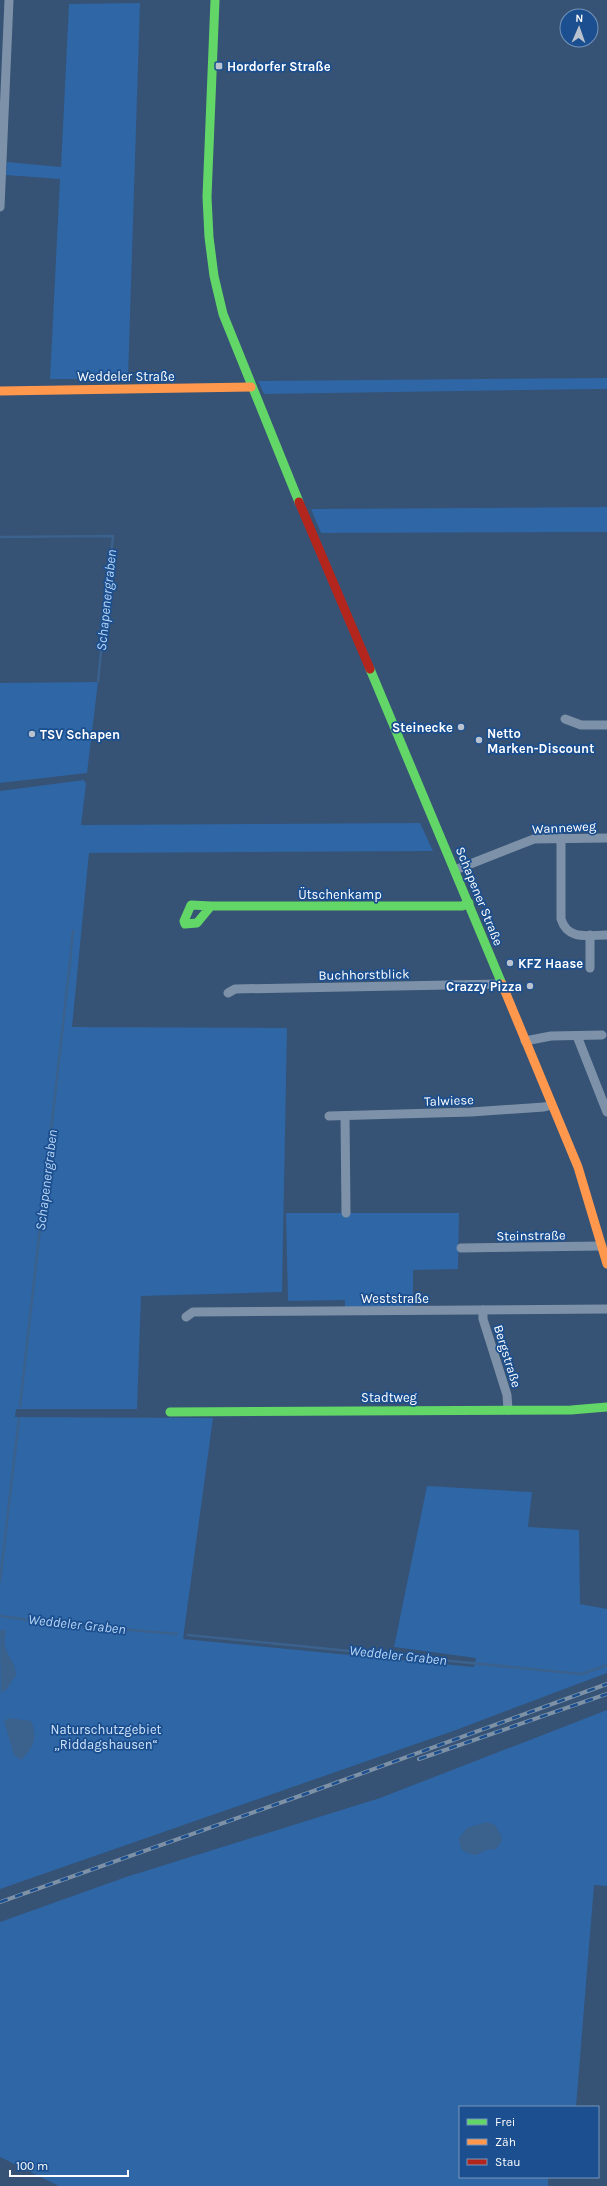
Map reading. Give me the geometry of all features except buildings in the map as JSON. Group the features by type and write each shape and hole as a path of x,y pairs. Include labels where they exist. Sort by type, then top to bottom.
{"street":[{"path":"0,207 9,0"},
{"name":"Schapener Straße","path":"215,0 208,183 208,246 213,276 221,308 251,387 353,631 456,870 501,984 552,1105 603,1232 602,1246 607,1264"},
{"name":"Weddeler Straße","path":"0,391 251,387"},
{"path":"565,719 581,725 607,725"},
{"path":"561,838 561,919 567,932 572,935 607,935"},
{"name":"Wanneweg","path":"456,870 527,842 561,838 607,838"},
{"name":"Ütschenkamp","path":"211,906 462,906 469,903"},
{"path":"590,935 590,968"},
{"name":"Buchhorstblick","path":"228,993 235,989 501,984"},
{"path":"525,1041 551,1036 602,1035"},
{"path":"577,1036 607,1112"},
{"name":"Talwiese","path":"329,1116 471,1112 544,1107 552,1105"},
{"path":"345,1116 346,1213"},
{"name":"Steinstraße","path":"461,1248 602,1246"},
{"name":"Weststraße","path":"186,1317 193,1312 607,1309"},
{"name":"Bergstraße","path":"483,1310 483,1319 507,1395 508,1410"},
{"name":"Stadtweg","path":"170,1412 572,1410 607,1407"}],"green space":[{"path":"140,3 128,379 50,379 60,179 6,175 7,162 61,167 69,4"},
{"path":"607,378 607,389 264,394 258,381"},
{"path":"607,507 607,532 321,533 311,509"},
{"path":"98,682 87,773 0,783 0,683"},
{"name":"Naturschutzgebiet „Riddagshausen“","path":"84,780 86,784 81,825 420,823 433,851 89,853 72,1027 287,1028 282,1292 141,1296 137,1409 16,1409 15,1417 213,1418 183,1639 474,1667 476,1658 394,1647 427,1486 532,1492 528,1527 579,1530 580,1604 607,1609 607,1673 456,1730 0,1889 0,791"},
{"path":"286,1213 459,1213 458,1269 413,1270 413,1307 345,1307 345,1300 288,1301"},
{"path":"607,1710 607,1886 594,1885 576,2106 459,2106 459,2178 548,2178 548,2186 59,2186 0,2157 0,1922 126,1877 380,1798"}],"shaded area":[{"path":"4,1629 6,1631 5,1645 14,1664 16,1675 6,1690 1,1693 0,1631"},
{"path":"9,1718 31,1721 33,1727 34,1742 29,1751 21,1760 14,1755 4,1721"},
{"path":"487,1822 495,1825 502,1837 501,1843 495,1850 489,1849 476,1855 465,1852 461,1848 459,1838 467,1828"}],"waterway":[{"name":"Schapenergraben","path":"0,537 113,536 98,681"},
{"name":"Schapenergraben","path":"71,950 73,931"},
{"name":"Schapenergraben","path":"20,1406 71,953"},
{"name":"Schapenergraben","path":"0,1581 19,1418"},
{"name":"Weddeler Graben","path":"0,1616 52,1623 177,1634"},
{"name":"Weddeler Graben","path":"188,1635 582,1674 607,1665"}],"railway":[{"path":"0,1902 308,1793 607,1684"},
{"path":"419,1759 607,1694"}],"traffic: fast":[{"path":"215,0 207,197 209,237 214,276 223,314 299,502"},
{"path":"370,669 502,984"},
{"path":"211,906 191,905 184,921 185,924 197,923 211,906 462,906 469,903"},
{"path":"170,1412 571,1410 607,1407"}],"traffic: slow":[{"path":"0,391 251,387"},
{"path":"502,984 578,1167 607,1264"}],"traffic: jam":[{"path":"299,502 370,669"}],"place":[{"name":"Hordorfer Straße","path":"219,66"},
{"name":"Steinecke","path":"461,727"},
{"name":"TSV Schapen","path":"32,734"},
{"name":"Netto Marken-Discount","path":"479,740"},
{"name":"KFZ Haase","path":"510,963"},
{"name":"Crazzy Pizza","path":"530,986"}]}
